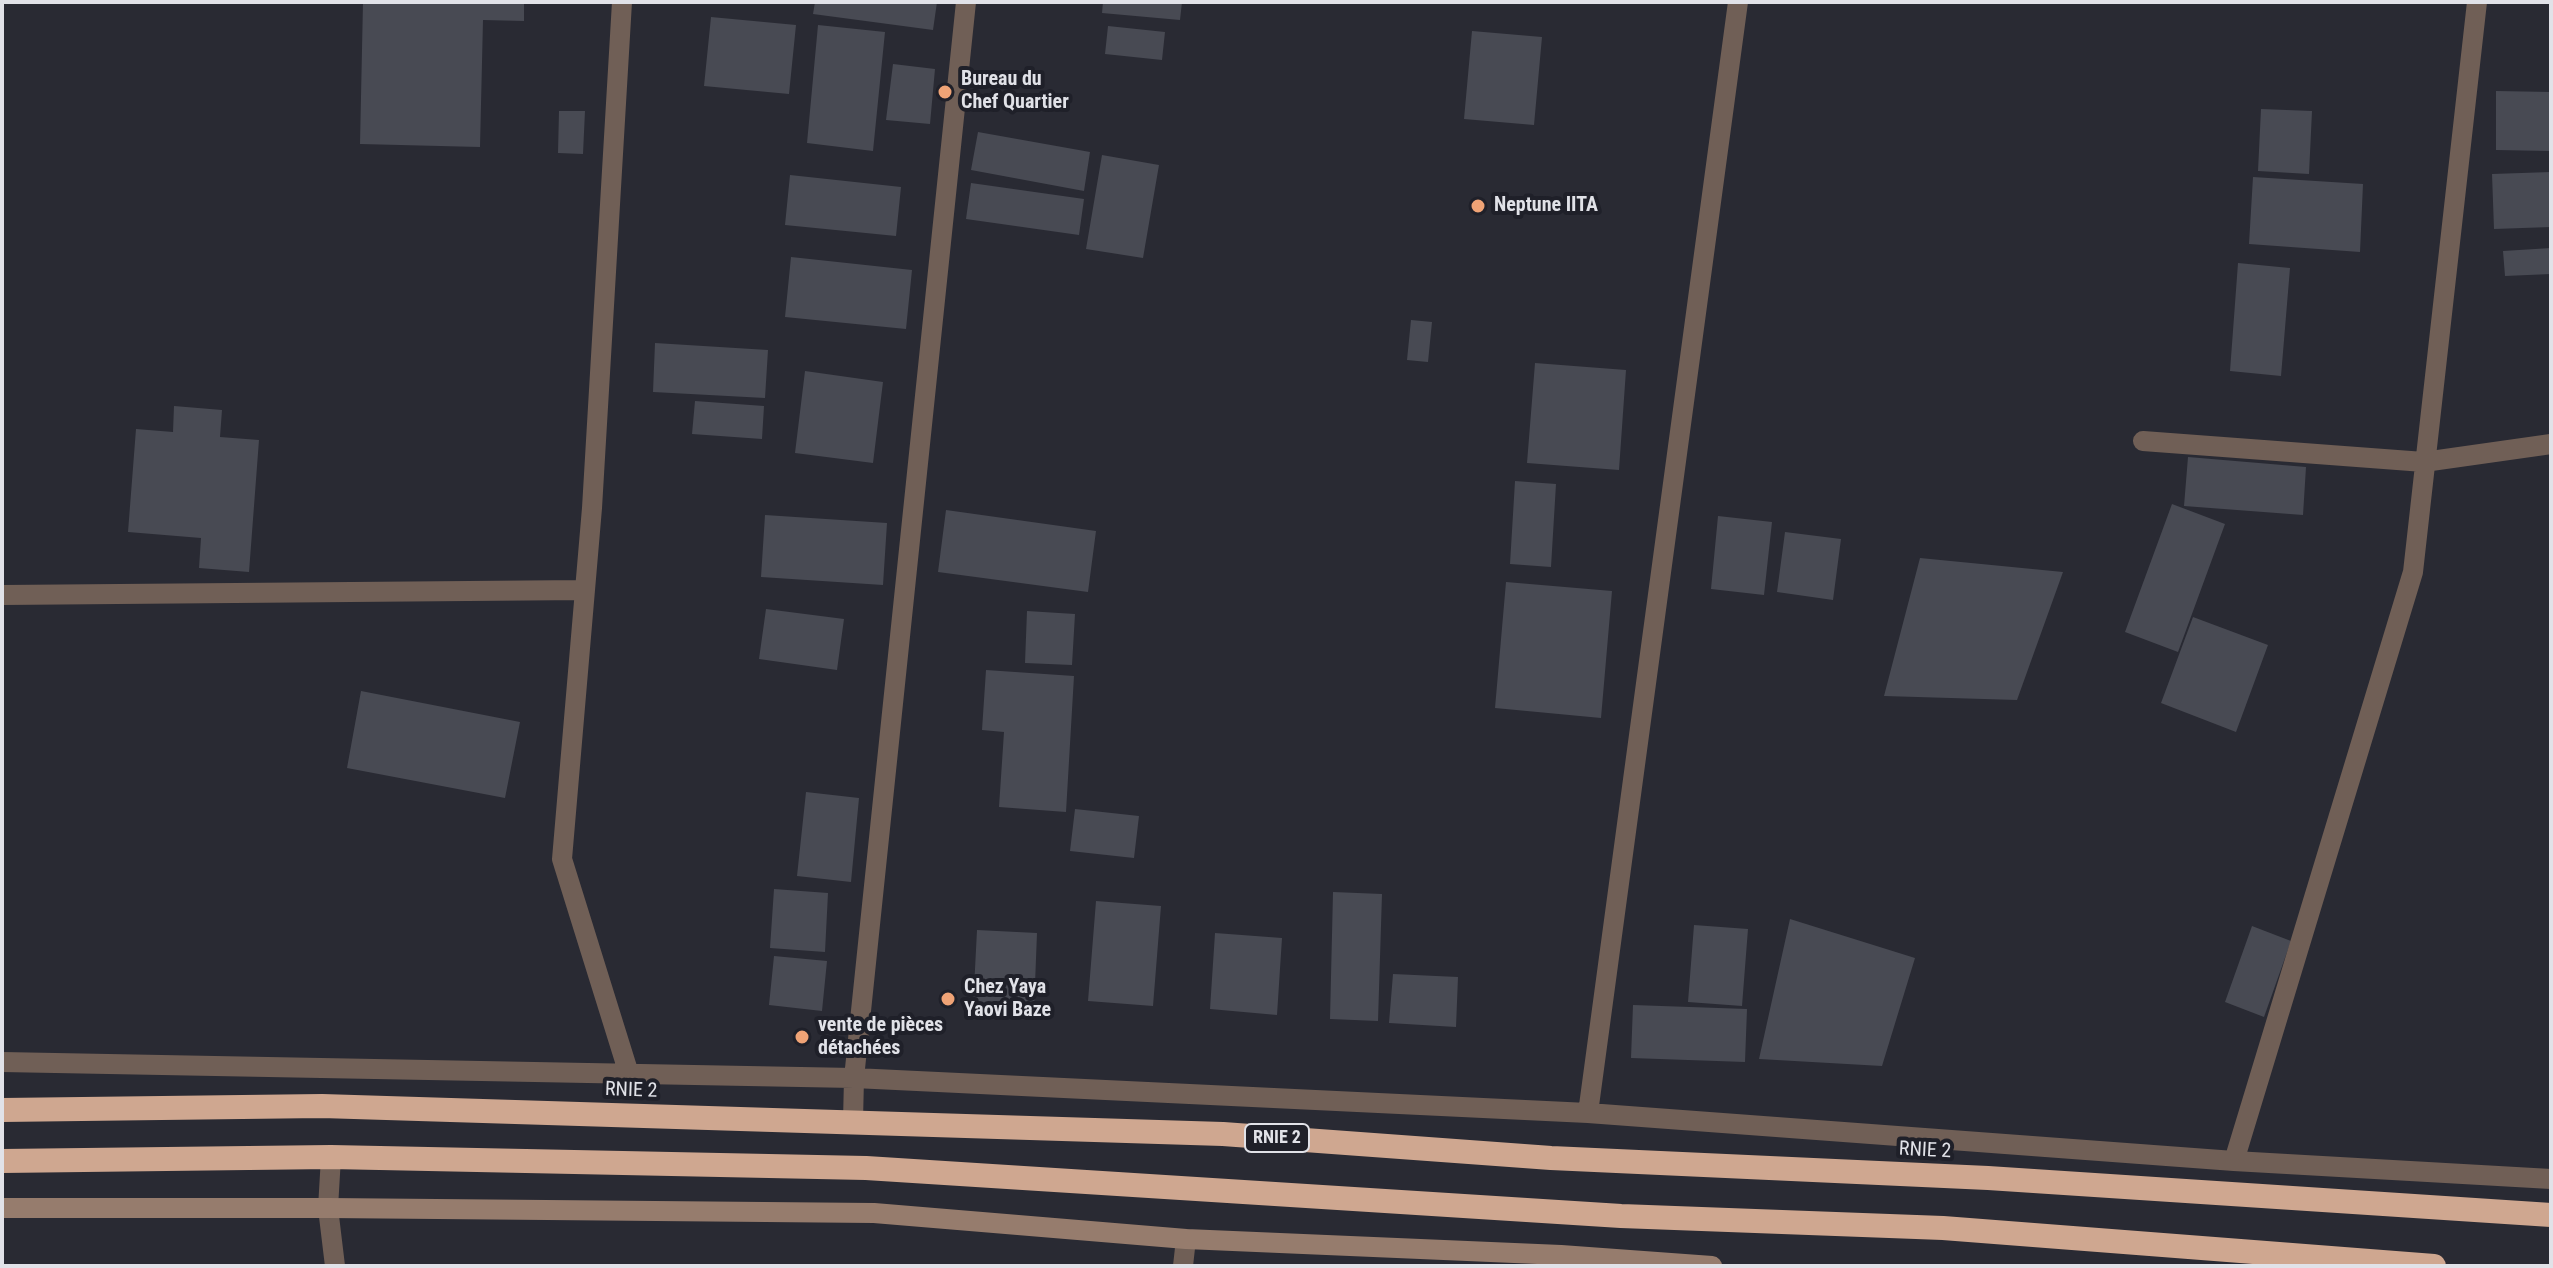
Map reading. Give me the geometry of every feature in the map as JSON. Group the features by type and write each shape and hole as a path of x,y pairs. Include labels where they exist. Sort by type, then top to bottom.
{"highway":[{"name":"RNIE 2","path":"2,1110 322,1106 1223,1134 1551,1158 1988,1178 2551,1215"},
{"path":"2,1161 331,1157 866,1168 1621,1216 1943,1228 2434,1266"}],"street":[{"path":"622,2 592,508 562,859 629,1074"},
{"path":"853,1121 854,1078 966,2"},
{"path":"1588,1113 1738,2"},
{"path":"2234,1161 2413,572 2477,2"},
{"path":"2143,441 2424,462 2551,444"},
{"path":"2,595 584,590"},
{"path":"2,1062 854,1078 1588,1113 2234,1161 2551,1179"},
{"path":"331,1157 328,1208 335,1266"},
{"path":"2,1208 874,1213 1186,1239 1561,1261 1712,1266"},
{"path":"1183,1266 1186,1239"}],"building":[{"path":"363,2 524,2 524,21 483,20 480,147 360,144"},
{"path":"815,2 937,2 933,30 813,14"},
{"path":"1103,2 1182,2 1180,20 1102,13"},
{"path":"711,17 796,25 789,94 704,86"},
{"path":"818,25 885,32 873,151 807,143"},
{"path":"1108,26 1165,32 1162,60 1105,54"},
{"path":"1472,31 1542,37 1534,125 1464,119"},
{"path":"893,64 935,69 930,124 886,120"},
{"path":"2496,91 2551,92 2550,151 2496,150"},
{"path":"2261,109 2312,111 2309,174 2258,171"},
{"path":"559,111 585,111 583,154 558,153"},
{"path":"978,132 1090,152 1084,191 971,170"},
{"path":"1102,155 1159,165 1143,258 1086,249"},
{"path":"2551,172 2551,227 2494,229 2492,174"},
{"path":"790,175 901,187 896,236 785,225"},
{"path":"2253,177 2363,184 2360,252 2249,244"},
{"path":"971,183 1084,199 1079,235 966,219"},
{"path":"2551,248 2551,274 2505,276 2503,251"},
{"path":"791,257 912,270 906,329 785,317"},
{"path":"2238,263 2290,268 2281,376 2230,371"},
{"path":"1411,320 1432,322 1428,362 1407,360"},
{"path":"655,343 768,350 765,398 653,392"},
{"path":"1535,363 1626,370 1619,470 1527,463"},
{"path":"805,371 883,382 873,463 795,453"},
{"path":"695,401 764,406 762,439 692,434"},
{"path":"174,406 222,410 220,437 259,440 249,572 199,568 201,538 128,532 136,429 173,432"},
{"path":"2188,457 2306,467 2303,515 2184,506"},
{"path":"1515,481 1556,484 1551,567 1510,564"},
{"path":"2172,504 2225,524 2178,652 2125,632"},
{"path":"946,510 1096,531 1088,592 938,572"},
{"path":"765,515 887,523 883,585 761,577"},
{"path":"1718,516 1772,522 1764,595 1711,589"},
{"path":"1785,532 1841,539 1833,600 1777,592"},
{"path":"1920,558 2063,572 2017,700 1884,696"},
{"path":"1506,582 1612,591 1601,718 1495,708"},
{"path":"766,609 844,619 837,670 759,659"},
{"path":"1027,611 1075,614 1072,665 1025,663"},
{"path":"2193,617 2268,645 2236,732 2161,703"},
{"path":"986,670 1074,676 1066,812 999,807 1004,732 982,730"},
{"path":"361,691 520,722 505,798 347,768"},
{"path":"806,792 859,798 851,882 797,876"},
{"path":"1075,809 1139,816 1134,858 1070,851"},
{"path":"774,889 828,893 825,952 770,948"},
{"path":"1333,892 1382,894 1378,1021 1330,1019"},
{"path":"1096,901 1161,906 1153,1006 1088,1001"},
{"path":"1790,919 1915,958 1882,1066 1759,1059"},
{"path":"1694,925 1748,929 1742,1006 1688,1002"},
{"path":"2252,926 2291,941 2264,1017 2225,1002"},
{"path":"977,930 1037,933 1034,1010 973,1008"},
{"path":"1215,933 1282,938 1277,1015 1210,1009"},
{"path":"774,956 827,961 822,1011 769,1005"},
{"path":"1393,974 1458,977 1456,1027 1389,1023"},
{"path":"1633,1005 1747,1009 1745,1062 1631,1058"}],"place":[{"name":"Bureau du Chef Quartier","path":"945,92"},
{"name":"Neptune IITA","path":"1478,206"},
{"name":"Chez Yaya Yaovi Baze","path":"948,999"},
{"name":"vente de pièces détachées","path":"802,1037"}]}
